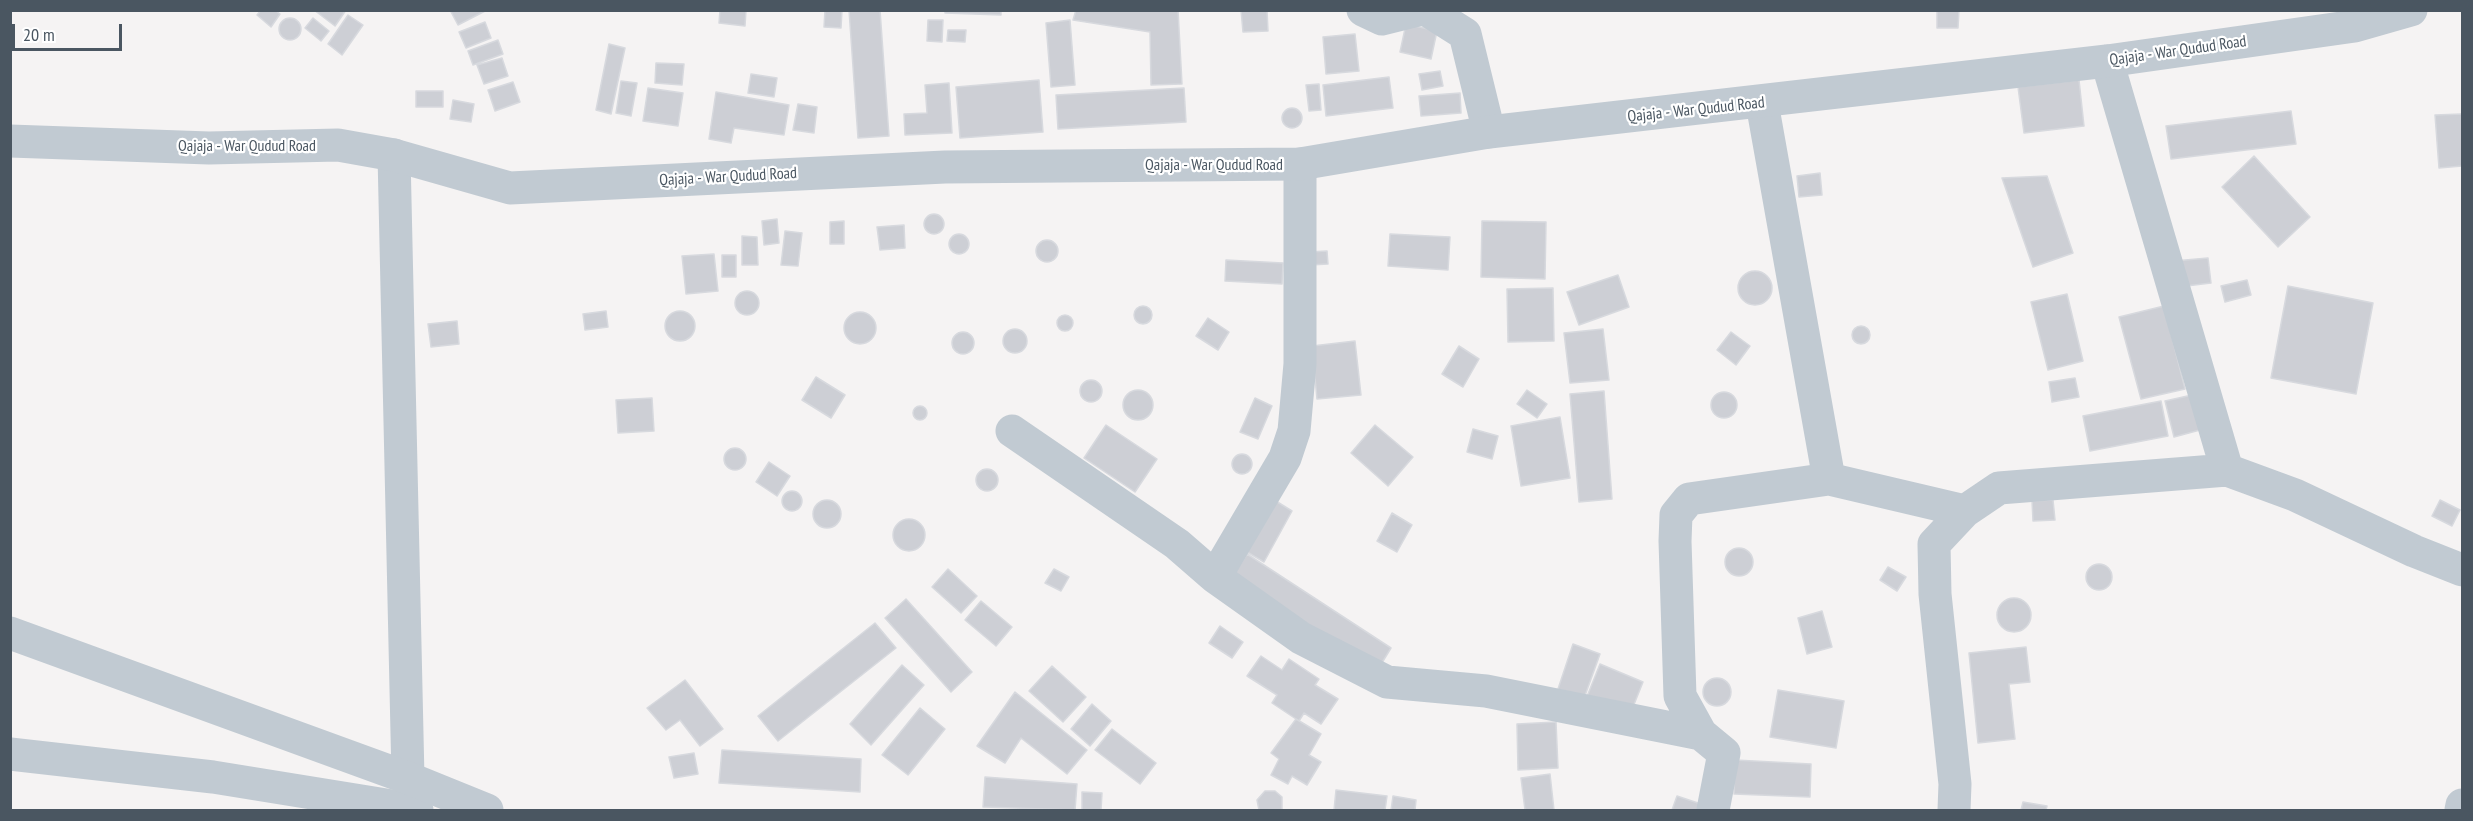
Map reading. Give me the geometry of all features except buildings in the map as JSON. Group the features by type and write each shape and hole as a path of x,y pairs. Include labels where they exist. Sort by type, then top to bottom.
{"street":[{"path":"1363,10 1382,19 1418,10"},
{"path":"1427,10 1466,34 1489,132"},
{"name":"Qajaja - War Qudud Road","path":"10,141 209,148 338,145 394,155 510,188 945,167 1300,164 1489,132 1762,103 2107,61 2411,10"},
{"path":"2107,61 2228,470"},
{"path":"1762,103 1829,479"},
{"path":"394,155 408,778"},
{"path":"1215,577 1285,458 1294,431 1300,364 1300,164"},
{"path":"1012,431 1177,544 1215,577 1301,638 1387,682 1486,691 1701,734"},
{"path":"1954,810 1955,784 1935,594 1934,544 1965,511 1999,488 2228,470 2295,495 2414,551 2463,570"},
{"path":"1713,810 1724,753 1701,734 1680,696 1676,515 1689,499 1701,495 1829,479 1965,511"},
{"path":"10,633 408,778 487,810"},
{"path":"10,753 213,777 417,810"},
{"path":"2461,810 2463,805"}]}
